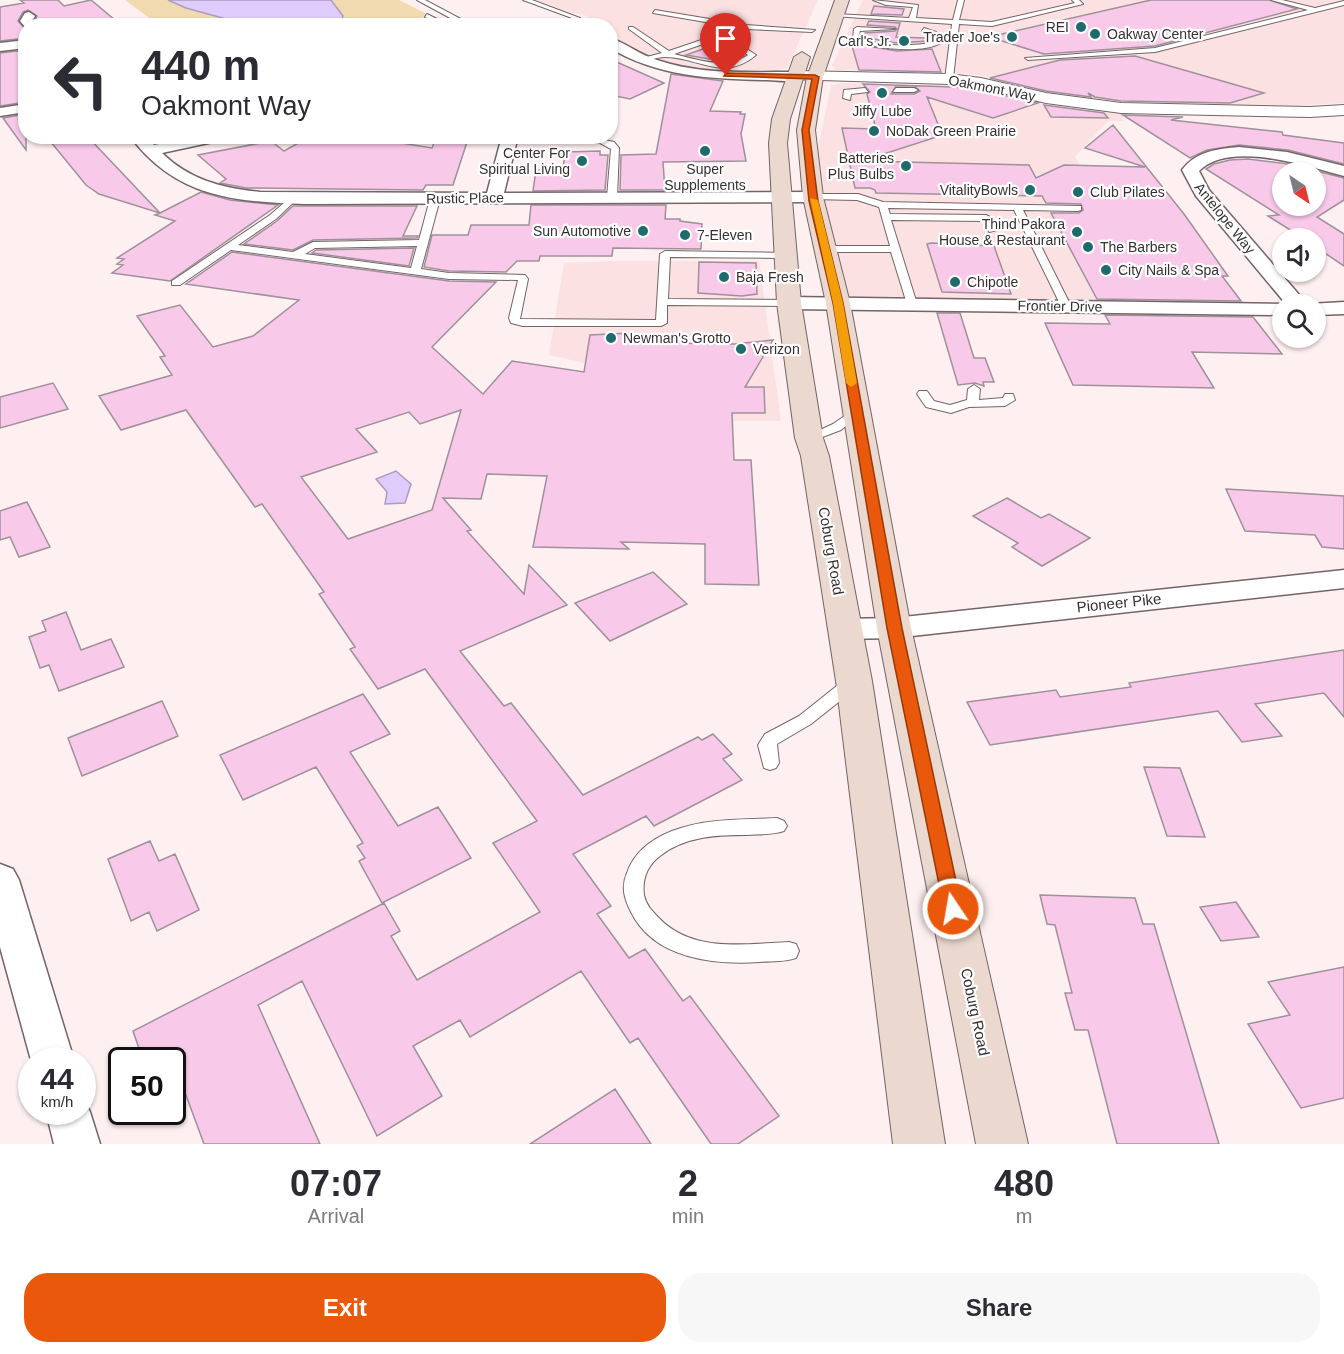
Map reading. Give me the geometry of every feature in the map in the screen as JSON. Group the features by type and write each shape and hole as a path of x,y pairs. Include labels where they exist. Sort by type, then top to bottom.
{"main road":[{"name":"Coburg Road","path":"843,0 815,77 806,130 813,196 838,303 894,628 1002,1144"},
{"name":"Coburg Road","path":"818,14 781,119 778,141 784,255 809,438 815,456 854,681 919,1144"}],"street":[{"path":"0,47 18,45"},
{"name":"Oakmont Way","path":"618,47 641,60 711,74 949,79 981,83 1046,98 1121,108 1310,112 1344,110"},
{"path":"0,112 18,109"},
{"name":"Rustic Place","path":"143,144 176,172 195,183 234,193 292,199 813,196"},
{"path":"150,151 184,144"},
{"path":"494,198 508,144"},
{"name":"Antelope Way","path":"1289,294 1202,192 1190,170 1197,162 1210,156 1243,153 1302,159 1344,171"},
{"name":"Frontier Drive","path":"789,303 1272,309"},
{"path":"1326,309 1344,308"},
{"name":"Pioneer Pike","path":"844,629 894,628 1344,579"},
{"path":"0,880 49,1047"},
{"path":"72,1125 77,1144"}],"lane":[{"path":"420,0 457,18"},
{"path":"528,1 543,0"},
{"path":"949,79 961,0"},
{"path":"836,16 864,17 878,8 894,11 912,20 995,23 1080,4 1076,0"},
{"path":"1274,0 1316,10"},
{"path":"528,1 577,18"},
{"path":"1028,58 1152,51 1344,3"},
{"path":"878,8 894,11 916,6 912,20"},
{"path":"874,28 878,8"},
{"path":"864,17 867,9"},
{"path":"655,12 746,27 812,30"},
{"path":"427,16 431,18"},
{"path":"924,20 924,30"},
{"path":"730,32 746,27"},
{"path":"631,28 668,54 704,64 733,63 750,58"},
{"path":"904,29 856,29 856,39 873,45 938,43 934,33 914,30"},
{"path":"706,44 722,35"},
{"path":"641,60 694,45 706,44 747,51 753,55 750,58"},
{"path":"679,50 691,53"},
{"path":"729,53 750,58"},
{"path":"714,58 733,63"},
{"path":"847,98 847,92 865,90"},
{"path":"896,90 914,90"},
{"path":"611,144 615,148 612,197"},
{"path":"813,196 858,197 882,205 1078,208"},
{"path":"176,283 273,218 292,199"},
{"path":"415,271 435,199"},
{"path":"882,205 912,304"},
{"path":"1017,207 1066,306"},
{"path":"886,217 986,218 992,230"},
{"path":"296,255 313,245 422,243"},
{"path":"229,247 455,276 520,277 523,279 514,318 520,322 662,323 665,254 784,255"},
{"path":"825,249 895,249"},
{"path":"662,302 789,303"},
{"path":"971,404 975,400 974,389"},
{"path":"923,394 927,403 940,408 955,409 971,404 1005,402 1009,400 1009,397"},
{"path":"809,438 837,427 856,412"},
{"path":"770,763 767,745 771,739 805,720 854,681"},
{"path":"777,826 707,830 676,837 657,848 640,863 631,884 632,895 636,906 655,928 680,944 695,950 719,953 789,951"}],"shaded area":[{"path":"125,0 399,0 431,16 420,18 149,18"},
{"path":"168,0 331,0 343,16 342,18 222,18 186,8"},
{"path":"536,0 818,0 787,68 775,71 703,69 656,60 618,38 618,18 588,18"},
{"name":"Oakway Center","path":"863,0 1344,0 1344,103 1290,106 1161,104 1077,97 977,75 944,72 836,70 832,65"},
{"path":"841,83 959,86 1049,106 1121,114 1124,121 1108,121 1075,157 1174,308 838,303 813,173 831,85"},
{"path":"759,261 781,421 670,421 669,382 549,355 564,263"},
{"path":"396,471 411,484 405,503 385,504 387,492 376,479"}],"building":[{"path":"20,0 58,0 64,6 91,0 112,18 36,18 37,16 28,10 18,18 18,39 0,41 0,7 24,3"},
{"path":"1151,0 1269,0 1297,9 1155,46 1044,54 989,37"},
{"path":"874,6 904,9 902,15 871,14"},
{"path":"869,21 900,23 896,37 925,38 929,41 896,43 863,37 865,33 897,29 867,25"},
{"path":"706,45 735,52 733,59 721,61 686,55 703,49"},
{"path":"861,45 897,51 932,49 941,72 859,70 852,46"},
{"path":"18,51 18,103 0,106 0,53"},
{"path":"1135,56 1264,93 1230,103 1121,101 1095,97 1088,93 1091,97 1046,91 990,78 1060,60"},
{"path":"618,63 664,83 630,99 618,97"},
{"path":"671,74 723,81 710,111 745,114 741,134 746,161 663,162 665,190 620,190 621,155 656,154"},
{"path":"863,84 953,87 981,90 1038,103 993,118 927,97 940,129 946,129 946,134 862,161 1029,165 1036,178 1064,165 1145,167 1085,148 1113,125 1184,214 1228,276 1222,276 1241,301 1097,299 1051,213 1079,213 1083,210 1081,204 1046,203 1042,196 876,193 870,188 855,188 842,128 876,129 867,94 870,92","holes":["896,86 914,86 920,91 914,94 891,94"]},
{"path":"1044,105 1104,113 1108,118 1051,117"},
{"path":"18,115 18,139 3,118"},
{"path":"1123,115 1183,117 1171,120 1282,132 1283,135 1344,143 1344,164 1288,150 1239,145 1207,150 1190,158"},
{"path":"53,144 95,144 160,213 99,194 86,185"},
{"path":"255,144 275,144 284,151 296,144 407,144 432,148 434,144 466,144 453,185 426,185 423,190 246,188 220,183 226,179 198,155"},
{"name":"Center For Spiritual Living","path":"600,151 600,155 608,155 605,190 533,191 536,170 563,170 565,152"},
{"path":"1248,159 1273,162 1272,211 1206,169 1214,164"},
{"path":"1326,173 1344,178 1344,200 1326,211"},
{"path":"201,192 230,200 278,205 170,281 112,273 123,265 117,264 124,259 117,258 175,221 155,215"},
{"path":"531,205 666,205 665,219 680,219 680,221 702,224 701,249 613,248 612,256 540,256 539,261 517,261 506,272 449,271 424,267 432,235 468,235 471,225 529,225"},
{"path":"293,206 417,206 403,236 418,236 417,238 313,240 293,250 244,244 277,221"},
{"path":"1268,216 1319,216 1317,217 1344,234 1344,266 1326,254 1326,228 1287,228"},
{"path":"927,244 994,246 1011,294 942,292"},
{"path":"414,248 409,266 312,253 316,250"},
{"path":"232,252 449,281 496,282 432,347 483,394 512,361 584,372 590,335 630,333 629,340 668,343 735,344 773,340 745,387 764,387 765,413 732,413 734,460 751,460 759,585 705,584 705,544 621,542 629,549 533,547 547,476 487,474 481,499 443,498 471,530 467,531 524,594 529,565 567,605 460,651 504,706 511,703 583,795 698,737 702,740 713,734 732,754 723,759 742,780 654,826 646,816 573,854 611,906 597,914 629,958 645,949 683,1001 690,996 779,1116 738,1144 711,1144 638,1038 630,1043 581,971 470,1037 460,1020 413,1046 442,1096 377,1136 302,981 258,1005 320,1144 204,1144 186,1095 186,1047 139,1047 133,1031 384,903 400,931 391,936 417,980 540,912 493,843 537,821 425,669 378,689 350,649 355,647 319,594 324,592 262,504 255,507 186,410 121,430 99,396 172,375 160,357 165,356 137,316 180,305 213,347 253,336 299,300 186,284","holes":["461,410 432,510 348,539 301,477 377,452 356,429 409,412 420,424"]},
{"name":"Baja Fresh","path":"699,262 756,263 757,294 742,296 698,293"},
{"path":"937,313 960,313 974,358 985,358 994,382 983,382 984,386 975,383 958,385"},
{"path":"1105,315 1253,317 1272,341 1272,348 1277,348 1282,354 1192,352 1214,388 1073,385 1045,323 1110,324"},
{"path":"53,383 68,409 0,428 0,397"},
{"path":"1226,489 1344,496 1344,549 1322,547 1315,535 1245,531"},
{"path":"1007,498 1041,518 1049,514 1090,538 1042,566 1012,547 1018,543 973,516"},
{"path":"27,502 50,547 19,557 10,537 0,540 0,511"},
{"path":"653,572 687,604 610,641 575,603"},
{"path":"66,612 81,650 111,639 124,667 59,691 49,665 40,668 29,637 46,631 42,621"},
{"path":"1344,650 1344,717 1324,693 1255,704 1282,736 1242,742 1218,711 990,745 967,702 1056,690 1060,697 1131,687 1129,683"},
{"path":"363,694 390,734 350,752 398,826 438,807 471,858 382,903 359,861 365,858 357,846 363,843 316,767 243,800 220,755"},
{"path":"162,701 178,736 82,776 68,738"},
{"path":"1144,767 1180,768 1205,837 1167,836"},
{"path":"150,841 159,861 175,854 199,910 157,931 149,912 131,921 108,859"},
{"path":"1040,895 1135,898 1143,924 1154,924 1219,1144 1117,1144 1088,1030 1075,1030 1065,993 1072,993 1055,925 1047,924"},
{"path":"1236,902 1259,937 1221,941 1200,907"},
{"path":"1344,967 1344,1098 1301,1108 1248,1024 1290,1015 1268,982"},
{"path":"615,1089 651,1144 530,1144"}],"slow traffic":[{"path":"813,200 838,303 851,383"}],"place":[{"name":"REI","path":"1081,27"},
{"name":"Oakway Center","path":"1095,34"},
{"name":"Trader Joe's","path":"1012,37"},
{"name":"Carl's Jr.","path":"904,41"},
{"name":"Jiffy Lube","path":"882,93"},
{"name":"NoDak Green Prairie","path":"874,131"},
{"name":"Super Supplements","path":"705,151"},
{"name":"Center For Spiritual Living","path":"582,161"},
{"name":"Batteries Plus Bulbs","path":"906,166"},
{"name":"VitalityBowls","path":"1030,190"},
{"name":"Club Pilates","path":"1078,192"},
{"name":"Sun Automotive","path":"643,231"},
{"name":"Thind Pakora House & Restaurant","path":"1077,232"},
{"name":"7-Eleven","path":"685,235"},
{"name":"The Barbers","path":"1088,247"},
{"name":"City Nails & Spa","path":"1106,270"},
{"name":"Baja Fresh","path":"724,277"},
{"name":"Chipotle","path":"955,282"},
{"name":"Newman's Grotto","path":"611,338"},
{"name":"Verizon","path":"741,349"}],"route":[{"path":"726,75 815,77 806,130 814,201 838,303 894,628 953,909"}]}
